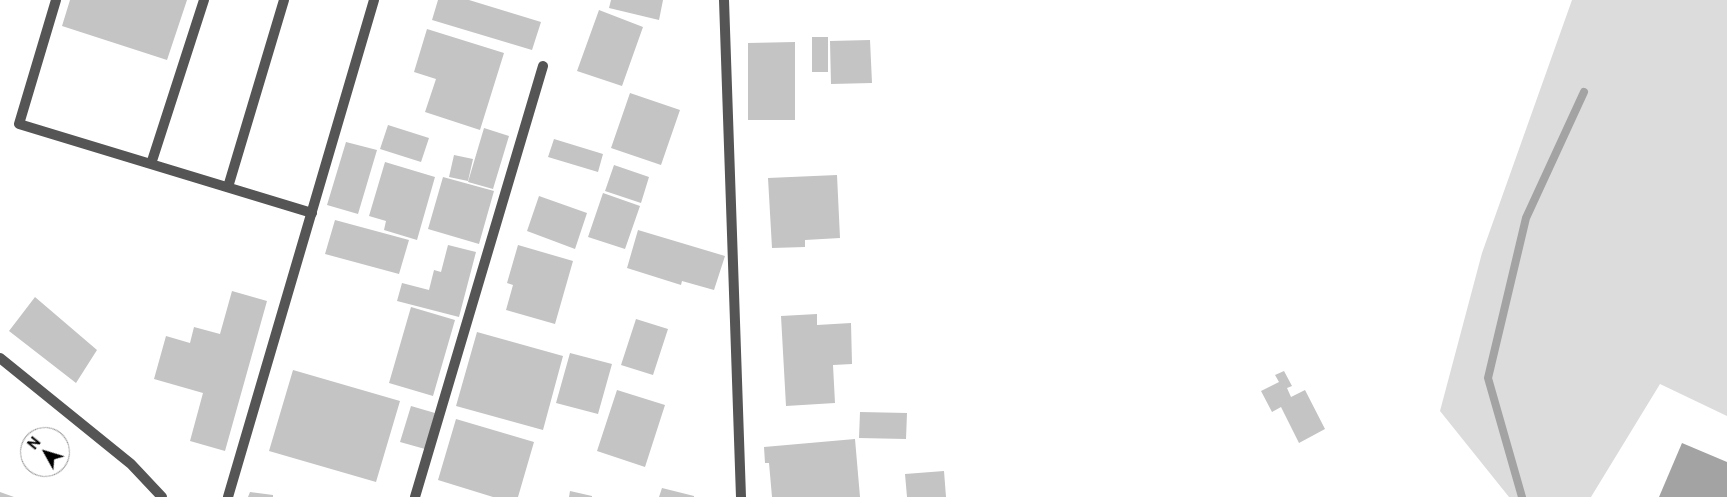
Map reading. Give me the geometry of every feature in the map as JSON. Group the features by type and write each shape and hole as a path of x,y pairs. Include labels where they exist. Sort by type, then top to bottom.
{"street":[{"path":"56,0 19,124 312,213"},
{"path":"152,164 204,0"},
{"path":"228,187 284,0"},
{"path":"228,497 374,0"},
{"path":"724,0 741,497"},
{"path":"415,497 543,66"},
{"path":"0,358 131,464 162,497"}],"shaded area":[{"path":"1572,0 1727,0 1727,416 1660,384 1591,497 1509,497 1440,411 1482,253"},
{"path":"1682,443 1727,462 1727,497 1659,497"}],"building":[{"path":"70,0 187,0 167,60 62,26"},
{"path":"438,0 469,0 541,22 532,50 432,20"},
{"path":"611,0 663,0 659,20 609,8"},
{"path":"599,10 643,27 622,86 577,71"},
{"path":"427,29 504,53 480,130 425,112 436,79 414,72"},
{"path":"812,37 828,37 828,72 812,72"},
{"path":"870,40 872,83 831,84 830,41"},
{"path":"795,42 795,120 748,120 748,43"},
{"path":"630,93 680,110 661,165 611,148"},
{"path":"388,125 429,138 421,162 380,149"},
{"path":"484,128 509,136 493,189 468,182"},
{"path":"554,139 603,154 598,172 548,157"},
{"path":"346,142 377,150 358,214 327,205"},
{"path":"454,155 473,159 468,181 449,177"},
{"path":"385,162 435,177 417,240 384,230 386,221 369,216"},
{"path":"614,165 649,177 641,203 605,191"},
{"path":"837,175 840,238 805,240 805,247 772,248 768,178"},
{"path":"443,177 494,191 479,244 428,229"},
{"path":"603,193 640,206 625,249 588,237"},
{"path":"539,196 587,213 575,249 527,231"},
{"path":"335,220 409,240 399,274 325,254"},
{"path":"638,230 725,256 714,290 682,281 681,285 627,268"},
{"path":"448,245 476,252 459,317 397,301 402,283 429,290 434,270 441,272"},
{"path":"518,245 573,261 555,324 506,310 513,285 507,283"},
{"path":"232,291 267,301 225,451 190,441 203,393 154,379 166,336 190,343 194,327 220,334"},
{"path":"35,297 97,350 76,383 9,331"},
{"path":"411,307 455,320 433,396 389,383"},
{"path":"817,314 817,325 851,323 852,364 833,365 835,403 786,406 781,316"},
{"path":"636,319 668,329 653,375 621,365"},
{"path":"477,332 563,356 543,430 456,406"},
{"path":"570,353 612,364 598,414 556,403"},
{"path":"293,370 400,401 376,482 269,451"},
{"path":"1284,371 1292,386 1287,388 1291,397 1305,390 1325,429 1299,443 1281,407 1272,412 1261,391 1279,382 1275,375"},
{"path":"617,390 665,405 645,467 597,451"},
{"path":"411,406 435,413 425,449 400,442"},
{"path":"860,412 907,413 906,439 859,438"},
{"path":"456,419 534,442 518,497 493,497 438,480"},
{"path":"855,439 860,497 772,497 769,463 765,463 764,447"},
{"path":"944,471 946,497 907,497 905,474"},
{"path":"662,488 694,496 694,497 659,497"},
{"path":"570,491 592,496 592,497 569,497"},
{"path":"0,492 14,497 0,497"},
{"path":"250,492 273,495 273,497 248,497"}],"waterway":[{"path":"1522,497 1488,378 1526,218 1584,92"}]}
